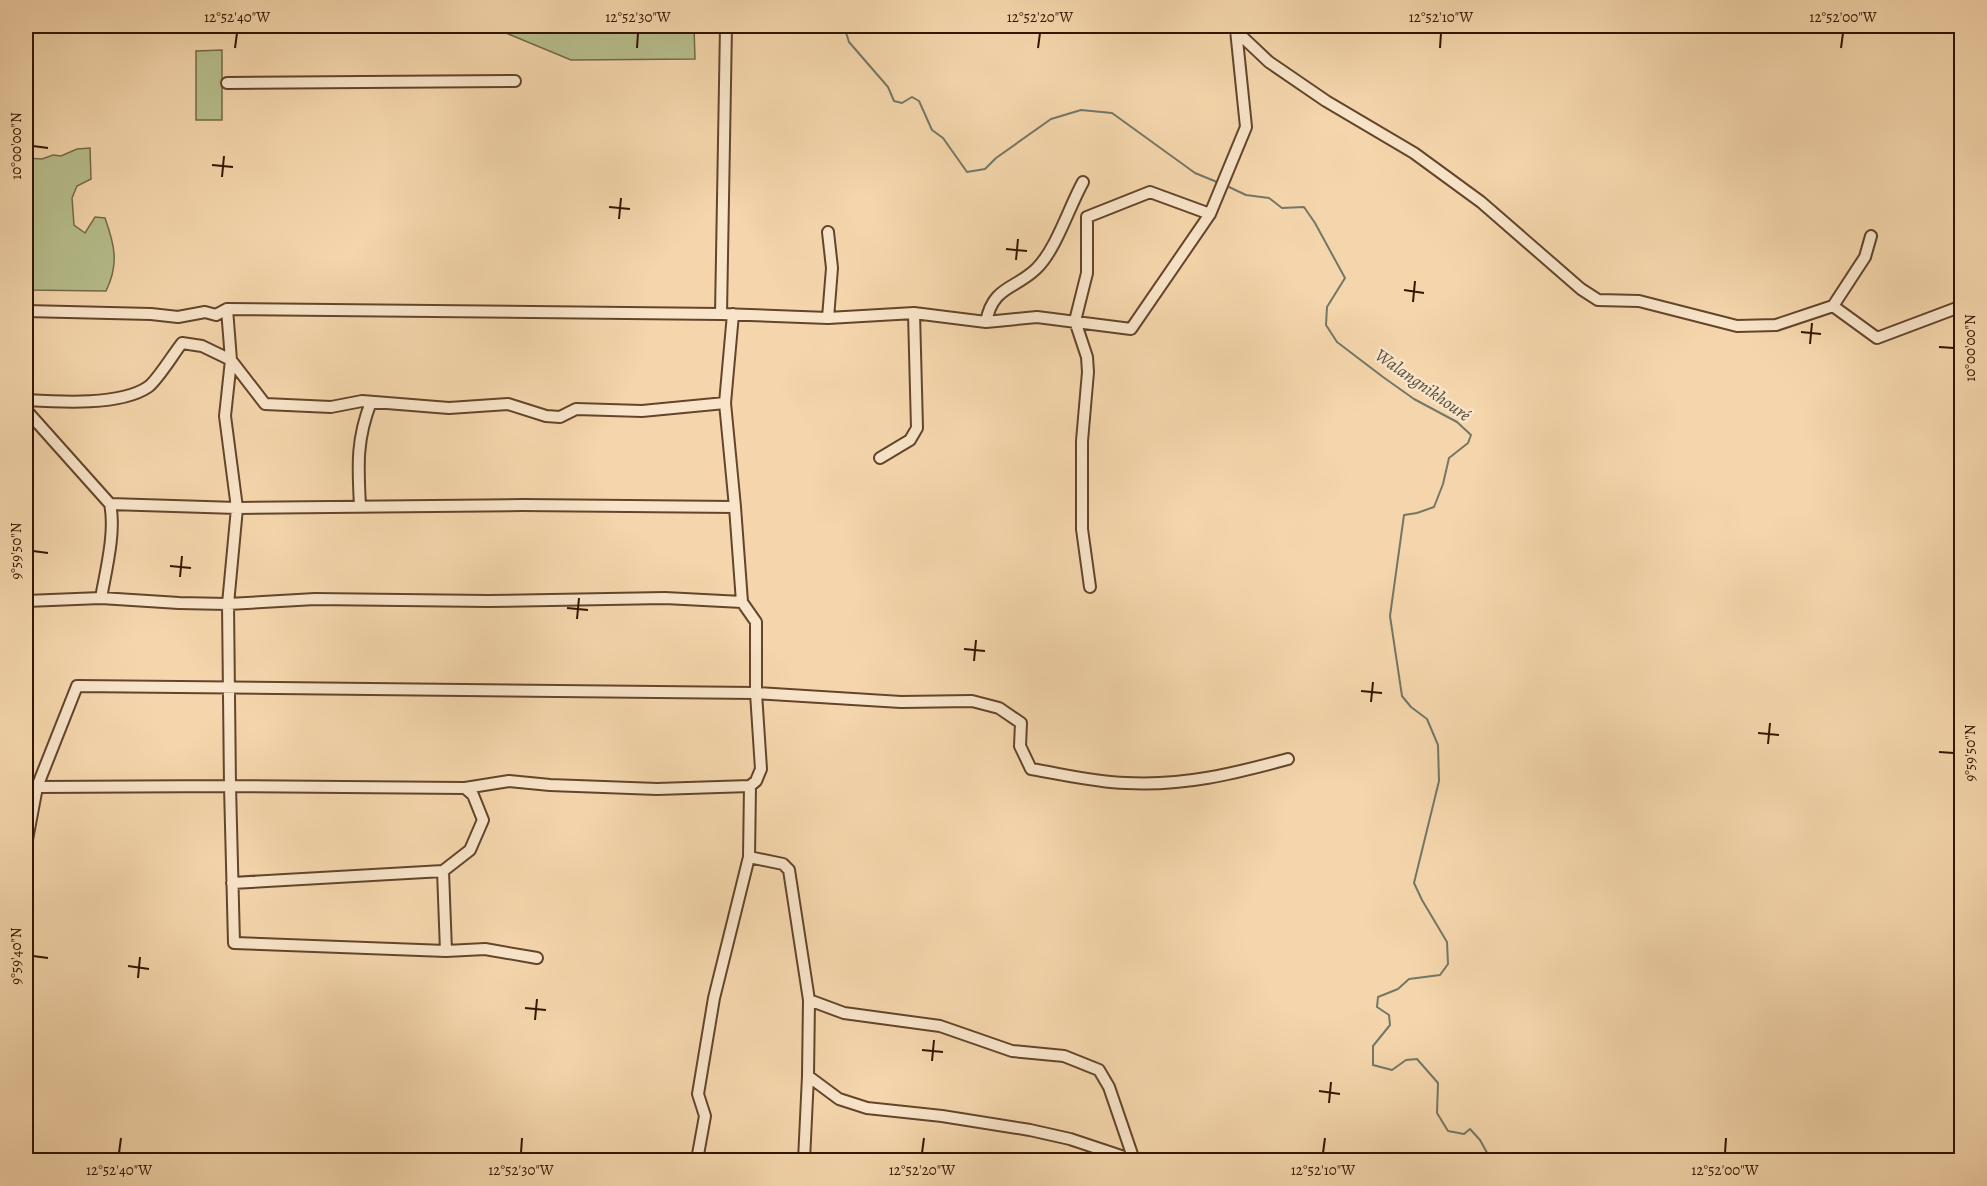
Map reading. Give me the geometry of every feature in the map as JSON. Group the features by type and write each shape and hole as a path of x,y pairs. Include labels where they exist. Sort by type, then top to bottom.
{"street":[{"path":"721,314 726,26"},
{"path":"26,311 151,314 178,317 205,312 216,315 227,309 733,314 828,318 914,312 986,322 1037,317 1131,329 1210,214 1246,128 1233,28"},
{"path":"1233,28 1269,62 1326,101 1414,153 1481,202 1581,289 1598,300 1639,301 1737,326 1776,325 1833,306 1865,257 1870,236"},
{"path":"227,83 515,81"},
{"path":"986,322 996,296 1036,269 1055,242 1083,182"},
{"path":"1090,587 1082,529 1082,441 1088,372 1087,357 1075,321 1088,273 1087,217 1150,192 1210,214"},
{"path":"828,232 832,268 828,318"},
{"path":"1833,306 1877,338 1962,306"},
{"path":"227,309 231,360 225,416 237,508 228,604 234,943 446,951 485,949 537,958"},
{"path":"880,458 910,440 917,428 914,312"},
{"path":"31,787 465,788 509,781 657,789 750,786 756,781 761,770 756,693 756,622 742,602 725,403 733,314"},
{"path":"26,400 59,402 121,398 150,386 182,342 202,346 231,360 265,404 331,407 354,402 371,402 449,408 508,404 546,416 560,417 576,409 642,411 725,403"},
{"path":"360,506 358,452 363,421 371,402"},
{"path":"26,410 110,504 112,512 101,598"},
{"path":"110,504 237,508 534,505 735,507"},
{"path":"26,601 101,598 228,604 315,599 488,602 665,598 742,602"},
{"path":"26,846 31,787 77,686 756,693 901,702 972,701 999,708 1021,723 1020,746 1030,769 1124,783 1187,782 1224,776 1288,759"},
{"path":"697,1161 705,1122 698,1097 703,1062 714,998 749,857 750,786"},
{"path":"232,883 443,871 470,850 483,820 473,795 465,788"},
{"path":"749,857 783,864 789,870 809,1000 804,1161"},
{"path":"443,871 446,951"},
{"path":"809,1000 844,1013 940,1026 1012,1051 1064,1056 1099,1070 1109,1087 1133,1160"},
{"path":"808,1076 839,1099 867,1108 942,1116 1030,1130 1070,1139 1133,1160"}],"green space":[{"path":"489,26 694,26 695,59 571,60"},
{"path":"222,50 222,120 196,120 196,51"},
{"path":"90,148 91,179 77,186 72,198 74,225 85,233 95,217 105,218 114,255 113,272 106,291 26,290 26,158 42,159 53,155 61,156 77,149"}],"waterway":[{"name":"Walangnikhouré","path":"844,26 849,42 888,87 894,101 902,103 912,97 919,101 932,130 943,138 967,172 985,169 996,158 1051,119 1081,110 1112,113 1195,173 1217,182"},
{"name":"Walangnikhouré","path":"1229,187 1246,195 1269,198 1282,208 1304,207 1345,278 1327,307 1326,325 1337,342 1414,399 1457,422 1471,435 1468,443 1449,458 1443,484 1434,507 1404,515 1390,616 1402,696 1411,707 1427,719 1438,745 1439,781 1414,883 1447,942 1448,964 1440,975 1409,979 1398,989 1378,997 1377,1007 1389,1015 1390,1025 1373,1046 1373,1065 1392,1070 1406,1060 1417,1059 1438,1083 1437,1113 1448,1131 1464,1134 1470,1129 1480,1140 1491,1160"}]}
